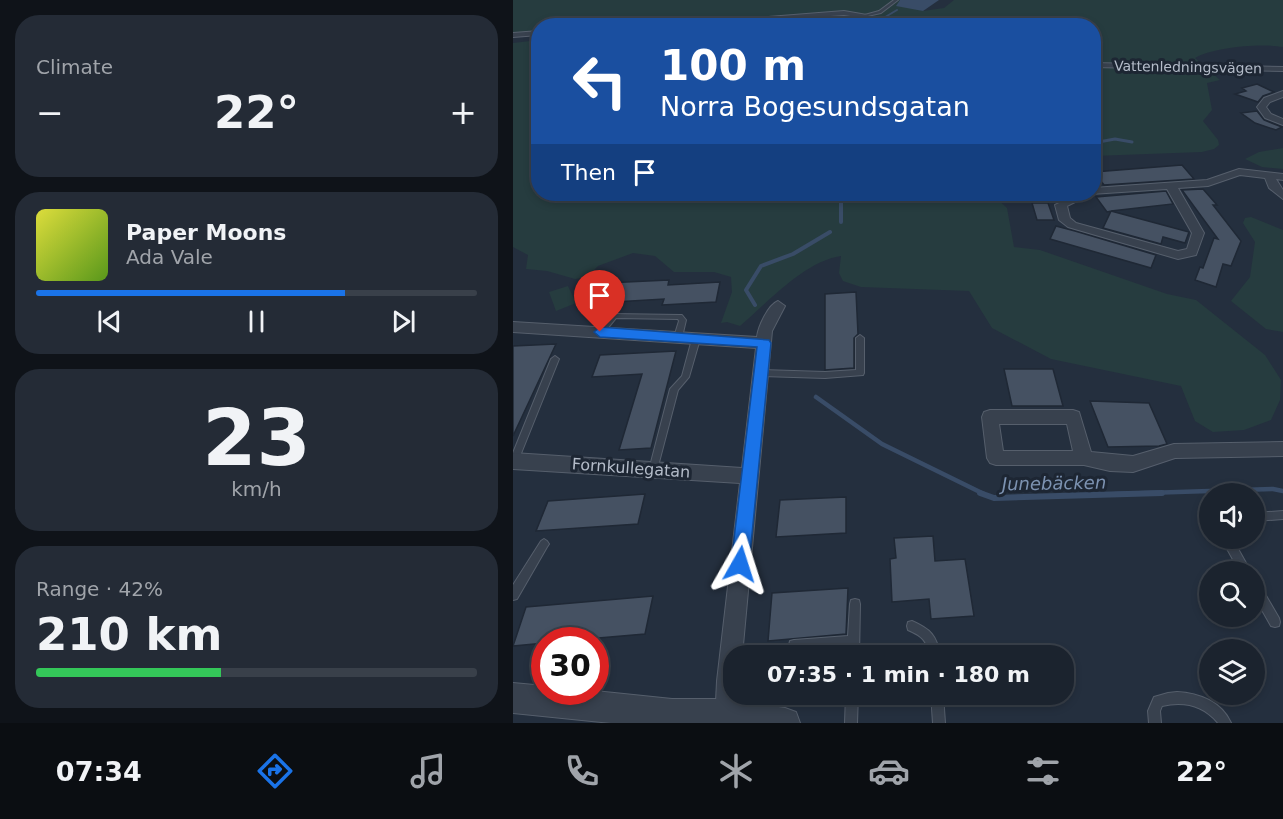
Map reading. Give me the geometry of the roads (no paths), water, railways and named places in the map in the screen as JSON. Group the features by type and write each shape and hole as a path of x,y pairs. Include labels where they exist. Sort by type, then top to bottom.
{"street":[{"path":"763,18 844,13 868,18"},
{"path":"513,35 531,34"},
{"name":"Vattenledningsvägen","path":"1101,65 1283,69"},
{"path":"1283,94 1266,100 1260,107 1268,116 1283,122"},
{"path":"1101,190 1208,183 1239,172 1283,177"},
{"path":"1270,176 1273,186 1283,196"},
{"path":"1070,201 1061,205 1065,220 1073,225 1178,255 1192,252 1198,233 1171,186"},
{"path":"726,719 764,343 767,325 778,306"},
{"path":"513,327 764,343"},
{"path":"1084,458 1073,417 990,417 996,458 1084,458 1110,463 1133,464 1174,451 1283,449"},
{"name":"Fornkullegatan","path":"514,463 749,476"},
{"path":"513,698 785,723"}],"lane":[{"path":"863,16 880,12 896,0"},
{"path":"879,18 880,12"},
{"path":"600,332 614,316 679,317 683,320 683,325 678,337"},
{"path":"761,373 825,375 861,373 860,338"},
{"path":"653,470 674,389 685,377 696,339"},
{"path":"514,463 555,359"},
{"path":"1265,516 1283,515"},
{"path":"513,595 543,544"},
{"path":"854,645 855,604"},
{"path":"1265,605 1275,622"},
{"path":"912,626 929,634 934,645"},
{"path":"794,645 854,640"},
{"path":"1155,723 1154,711 1158,701 1177,696 1202,703 1218,713 1225,723"},
{"path":"851,723 852,705"},
{"path":"938,705 939,723"}],"water":[{"path":"900,0 939,0 923,11 896,6"}],"waterway":[{"name":"Junebäcken","path":"884,18 897,10"},
{"path":"1101,142 1115,139 1132,142"},
{"name":"Junebäcken","path":"841,201 841,222"},
{"name":"Junebäcken","path":"755,305 746,290 761,266 793,254 830,232"},
{"name":"Junebäcken","path":"816,397 882,444 984,494"},
{"name":"Junebäcken","path":"1115,494 1273,489 1283,491"},
{"name":"Junebäcken","path":"980,493 994,498 1162,493"}]}
